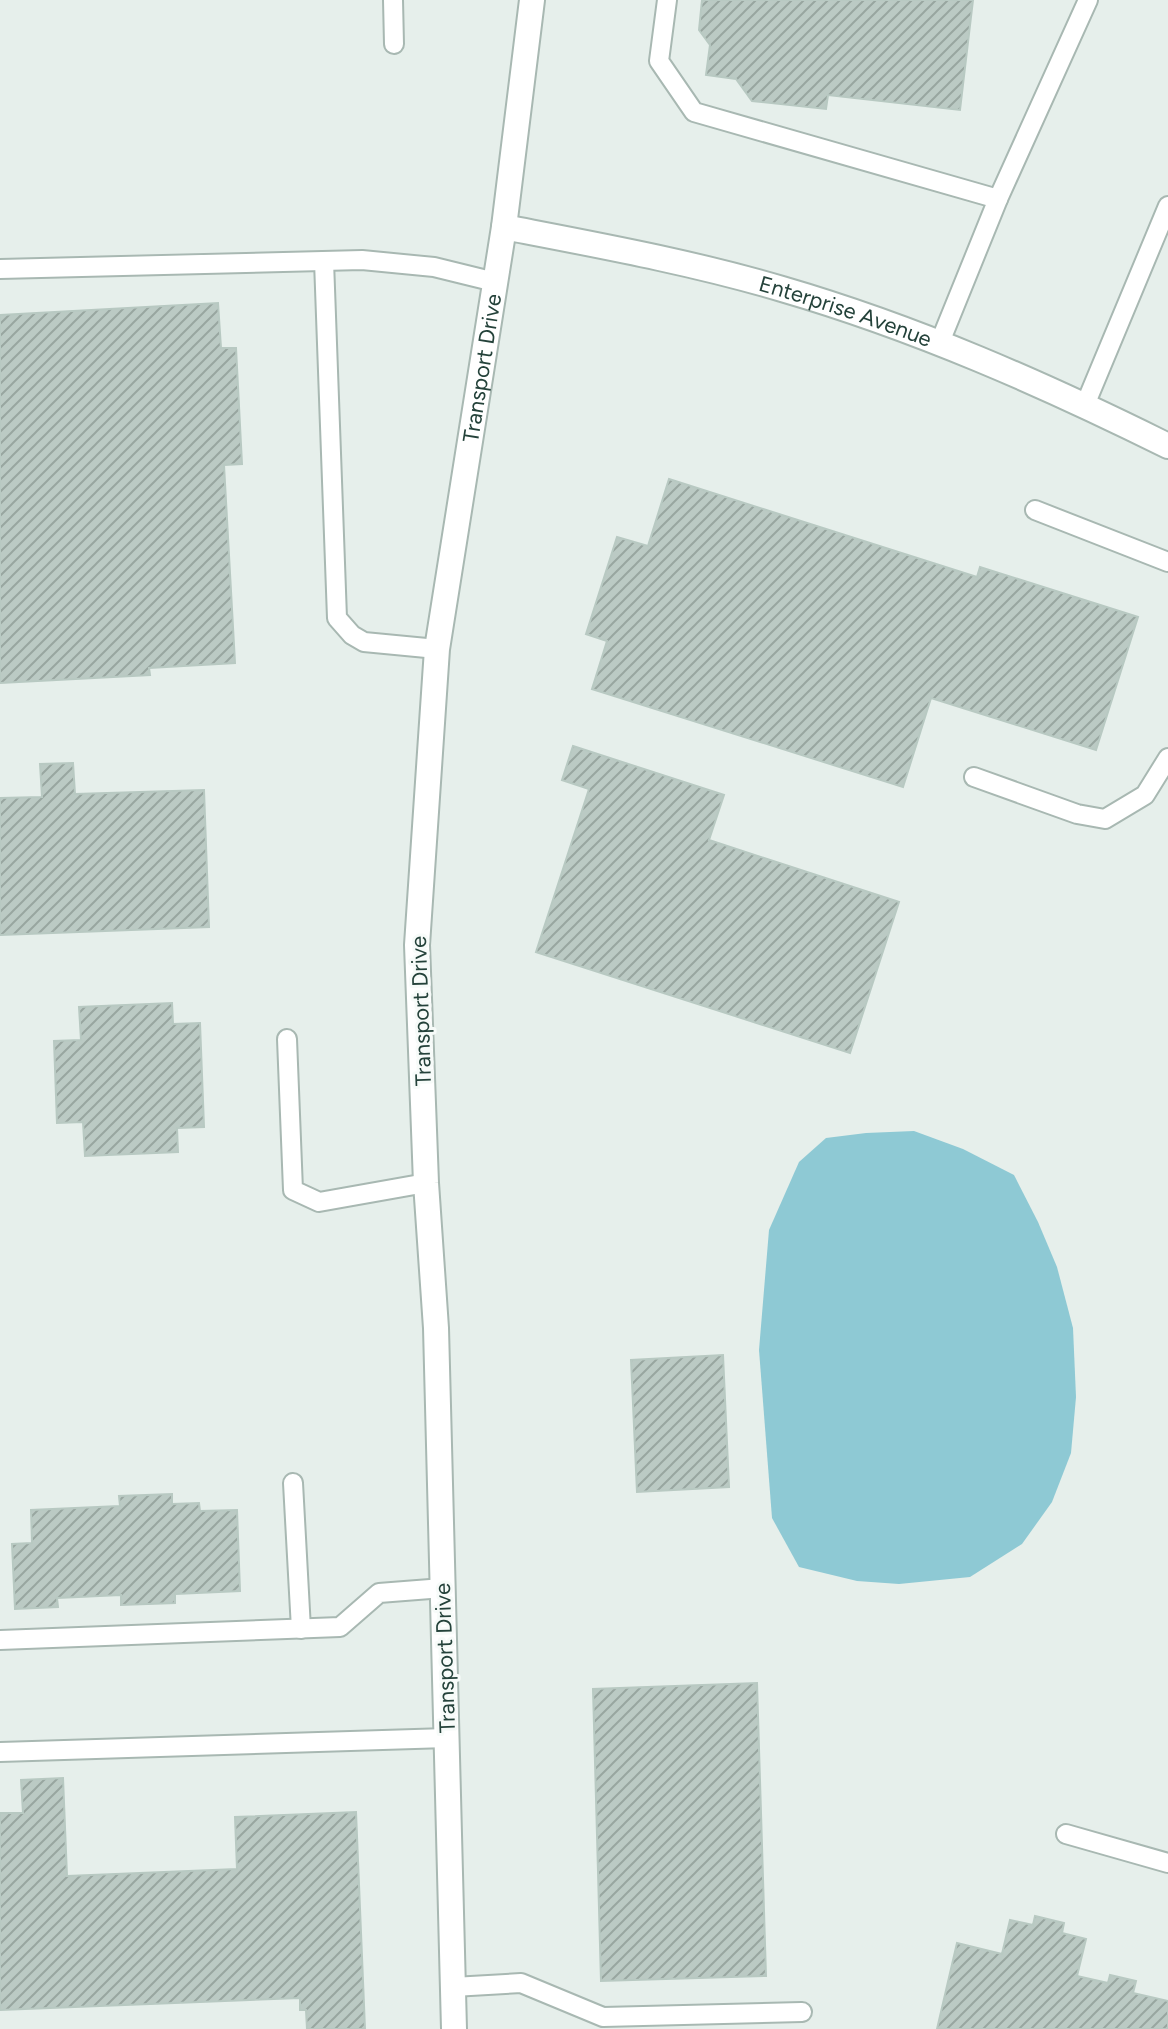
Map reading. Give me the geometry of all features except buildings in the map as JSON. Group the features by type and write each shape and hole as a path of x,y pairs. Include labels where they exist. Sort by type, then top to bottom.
{"street":[{"name":"Transport Drive","path":"454,2029 436,1328 426,1183 417,945 437,649 504,227 532,0"},
{"name":"Enterprise Avenue","path":"504,227 644,254 782,288 940,342 1085,405 1168,446"}],"lane":[{"path":"393,0 394,44"},
{"path":"667,0 659,61 694,112 998,199"},
{"path":"940,342 998,199 1088,0"},
{"path":"1085,405 1168,206"},
{"path":"0,269 362,260 434,267 495,282"},
{"path":"324,261 337,618 352,635 364,642 437,649"},
{"path":"1035,510 1168,562"},
{"path":"974,777 1077,814 1105,819 1145,795 1168,758"},
{"path":"287,1039 293,1190 319,1202 426,1183"},
{"path":"293,1483 301,1629"},
{"path":"0,1640 340,1627 379,1593 443,1588"},
{"path":"0,1752 447,1738"},
{"path":"1066,1834 1168,1863"},
{"path":"453,1987 521,1983 603,2017 802,2012"}],"water":[{"path":"914,1131 963,1149 1014,1175 1038,1222 1057,1267 1073,1328 1076,1397 1071,1453 1052,1502 1022,1544 970,1577 899,1584 857,1581 799,1567 772,1518 759,1350 769,1230 799,1162 826,1138"}]}
